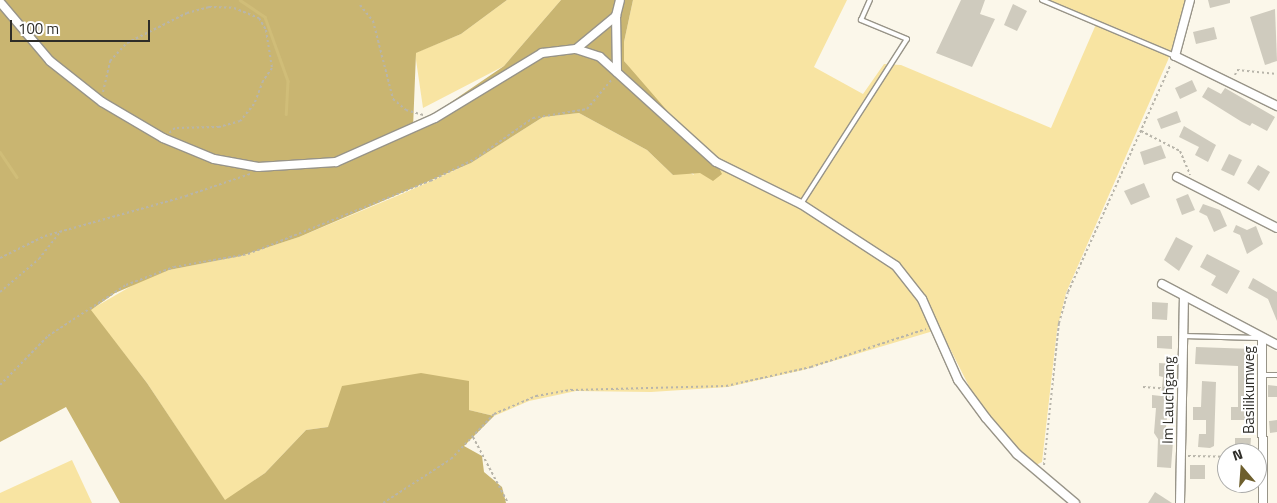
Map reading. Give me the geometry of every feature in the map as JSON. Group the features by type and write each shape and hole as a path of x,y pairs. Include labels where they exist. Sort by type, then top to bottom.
{"street":[{"path":"617,72 616,16 620,0"},
{"path":"1190,0 1174,56 1277,106"},
{"path":"0,2 50,61 102,102 163,138 214,159 258,167 294,167 336,162 435,118 542,53 576,49 600,57 716,162 801,204 896,266 922,299 958,380 986,418 1039,474 1075,503"},
{"path":"576,49 616,16"},
{"path":"1177,177 1277,228"},
{"path":"1162,284 1277,345"},
{"name":"Im Lauchgang","path":"1180,503 1184,297"},
{"name":"Basilikumweg","path":"1262,338 1263,503"}],"lane":[{"path":"801,204 907,39 861,20 870,0"},
{"path":"1042,0 1174,56"},
{"path":"1183,336 1262,338"},
{"path":"1262,375 1277,375"}],"path":[{"path":"360,5 373,21 392,99 406,110 435,118"},
{"path":"102,102 110,61 127,43 187,13 208,7 234,8 259,18 266,30 272,68 262,81 254,104 240,121 219,127 175,128 163,138"},
{"path":"1039,474 1044,467 1064,308 1077,270 1174,56"},
{"path":"1230,83 1237,70 1277,74"},
{"path":"0,385 48,336 126,286 174,267 248,254 430,181 475,158 533,118 587,109 617,72"},
{"path":"1140,131 1180,151 1196,186"},
{"path":"0,258 54,234 247,176 258,167"},
{"path":"0,292 39,259 59,233 54,234"},
{"path":"383,503 452,459 494,414 517,403 556,391 690,389 751,381 811,367 935,326"},
{"path":"1143,387 1182,389"},
{"path":"473,437 508,503"},
{"path":"1181,456 1217,458"}],"shaded area":[{"path":"0,0 507,0 461,34 416,53 413,128 504,66 561,0 633,0 624,42 624,61 670,114 667,117 716,162 722,174 713,181 700,173 673,175 647,150 579,113 543,117 471,163 299,237 241,256 169,270 115,293 91,310 147,383 225,500 265,473 306,430 328,427 342,386 421,373 469,381 469,410 494,416 464,446 482,456 484,472 502,487 506,503 120,503 66,407 0,442"},
{"path":"507,0 561,0 504,66 423,108 415,53 461,34"},
{"path":"633,0 847,0 814,67 863,94 884,64 901,65 1051,128 1097,22 1046,0 1187,0 1168,60 1066,293 1057,330 1042,462 1034,466 976,400 940,329 803,370 728,387 651,392 576,391 529,401 494,416 469,410 469,381 328,427 306,430 265,473 225,501 147,383 90,310 140,281 169,270 241,256 299,237 404,193 471,163 543,117 579,113 647,150 673,175 686,171 694,175 666,118 624,61 624,42"},
{"path":"72,460 92,503 0,503 0,493"}],"building":[{"path":"961,0 985,0 980,14 995,19 972,67 936,53"},
{"path":"1208,0 1230,0 1230,3 1210,8"},
{"path":"1013,4 1027,11 1017,31 1004,25"},
{"path":"1275,9 1277,61 1265,65 1250,17"},
{"path":"1214,27 1217,39 1196,44 1193,32"},
{"path":"1192,80 1197,91 1180,99 1175,88"},
{"path":"1208,87 1221,94 1225,88 1275,117 1267,131 1252,123 1250,126 1242,122 1202,97"},
{"path":"1177,111 1181,122 1161,129 1157,119"},
{"path":"1184,126 1216,145 1208,162 1195,155 1199,147 1179,137"},
{"path":"1161,145 1166,158 1144,165 1140,152"},
{"path":"1229,154 1242,160 1234,176 1221,170"},
{"path":"1258,165 1270,172 1259,191 1247,183"},
{"path":"1144,183 1150,197 1131,205 1124,191"},
{"path":"1188,194 1195,210 1182,215 1176,199"},
{"path":"1203,204 1220,210 1227,226 1214,232 1207,216 1199,212"},
{"path":"1236,225 1247,230 1256,226 1263,244 1247,254 1240,235 1233,232"},
{"path":"1176,237 1193,246 1179,271 1164,260"},
{"path":"1207,254 1240,271 1227,294 1211,285 1216,276 1200,267"},
{"path":"1253,278 1277,292 1277,321 1268,299 1248,288"},
{"path":"1152,302 1168,303 1167,320 1152,319"},
{"path":"1157,336 1172,336 1172,349 1157,348"},
{"path":"1196,347 1253,349 1251,383 1254,383 1254,396 1246,396 1246,420 1231,420 1231,407 1238,407 1238,366 1195,364"},
{"path":"1159,363 1174,364 1170,396 1174,397 1174,409 1168,409 1166,427 1174,428 1171,468 1157,467 1158,439 1154,433 1156,408 1152,408 1152,395 1161,396 1163,377 1159,376"},
{"path":"1202,381 1216,382 1214,446 1210,448 1198,447 1199,434 1206,434 1206,420 1193,420 1193,407 1201,407"},
{"path":"1268,385 1277,386 1277,397 1268,397"},
{"path":"1277,420 1277,432 1270,433 1269,421"},
{"path":"1235,438 1251,438 1251,443 1235,443"},
{"path":"1190,465 1205,465 1205,479 1190,479"},
{"path":"1155,492 1172,503 1148,503"}],"waterway":[{"path":"240,0 265,17 288,81 286,114"},
{"path":"0,152 17,177"}]}
